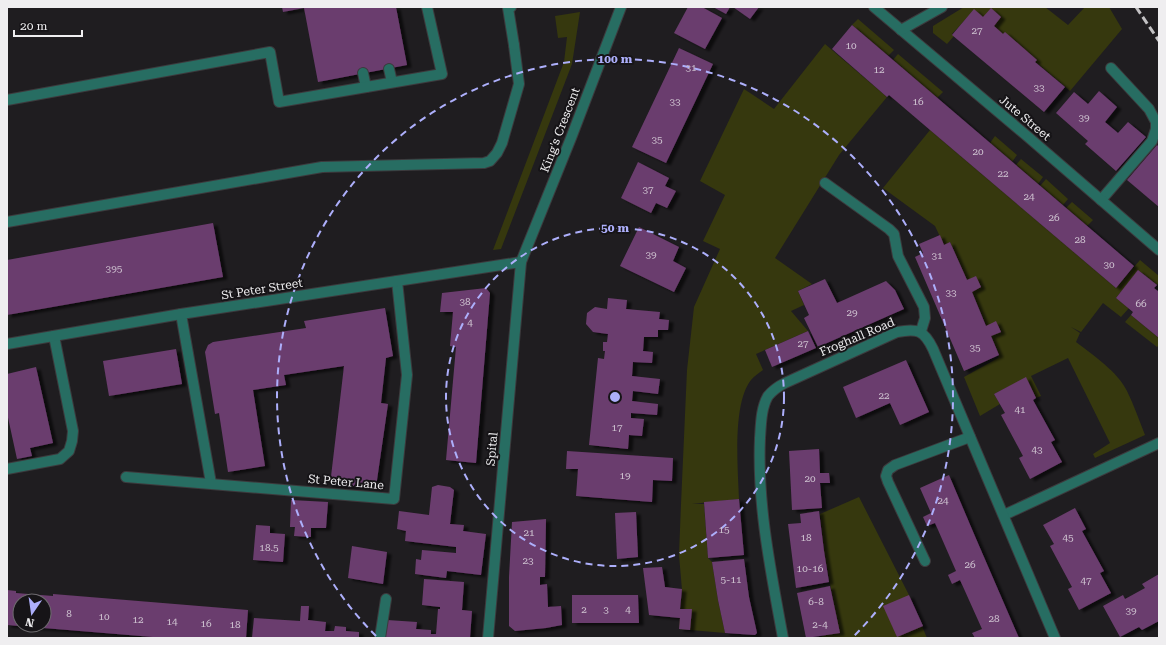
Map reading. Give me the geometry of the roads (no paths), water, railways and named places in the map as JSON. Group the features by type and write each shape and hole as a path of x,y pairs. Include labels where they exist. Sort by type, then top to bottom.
{"street":[{"path":"7,100 270,52 279,102 442,74 427,7"},
{"path":"7,222 322,167 484,163 490,161 497,153 502,143 519,84 508,8 511,7"},
{"name":"King's Crescent","path":"521,262 571,138 621,7"},
{"name":"Jute Street","path":"874,7 1159,250"},
{"path":"901,30 942,7"},
{"path":"1101,200 1152,141 1156,129 1156,122 1149,109 1111,68"},
{"path":"389,69 392,82"},
{"path":"364,74 366,87"},
{"path":"825,183 894,234 898,256 924,307 925,318 921,331 928,339 933,349 1055,638"},
{"name":"St Peter Street","path":"7,344 181,314 521,262"},
{"name":"Spital","path":"488,638 521,262"},
{"name":"St Peter Lane","path":"126,477 394,499 407,375 397,281"},
{"path":"181,314 211,484"},
{"name":"Froghall Road","path":"783,638 768,552 760,485 760,426 763,408 768,396 785,383 897,332 910,329 921,331"},
{"path":"7,469 60,459 69,451 73,431 54,336"},
{"path":"925,561 888,482 886,476 888,470 895,465 970,437"},
{"path":"1004,515 1159,443"},
{"path":"380,638 386,598"}],"railway":[{"path":"1136,7 1159,41"}]}
